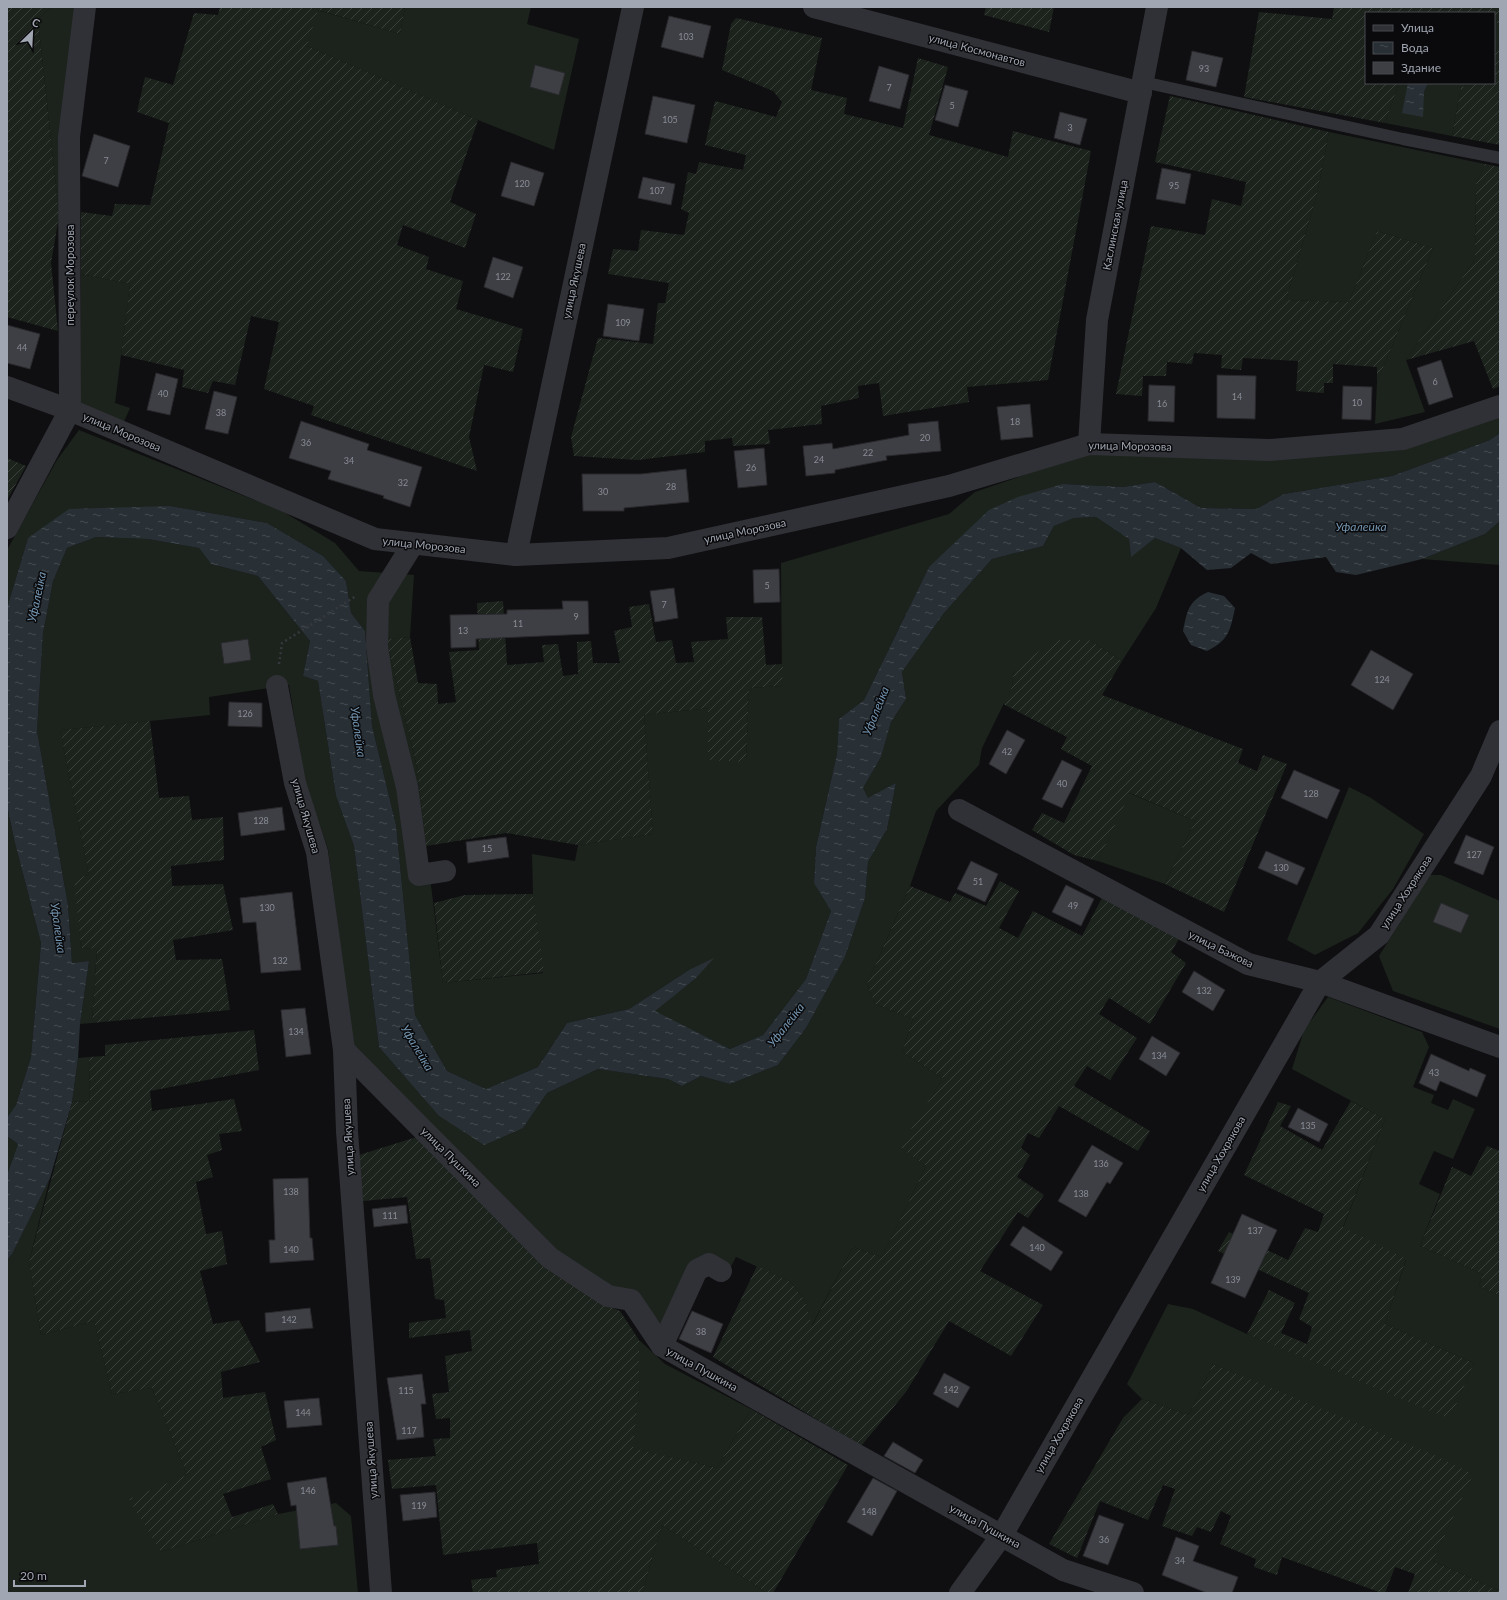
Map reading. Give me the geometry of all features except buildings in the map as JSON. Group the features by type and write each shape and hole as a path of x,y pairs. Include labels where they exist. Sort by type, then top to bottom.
{"street":[{"name":"переулок Морозова","path":"7,528 70,410 69,137 85,7"},
{"name":"улица Якушева","path":"516,555 633,7"},
{"name":"улица Космонавтов","path":"814,7 1142,88"},
{"name":"Каслинская улица","path":"1089,444 1097,320 1157,7"},
{"name":"улица Морозова","path":"7,387 70,410 374,540 516,555 668,548 949,486 1089,444 1268,450 1403,439 1500,406"},
{"path":"413,544 378,600 377,646 384,695 407,788 419,875 445,871"},
{"name":"улица Якушева","path":"277,686 295,782 317,852 344,1050 347,1130 381,1593"},
{"name":"улица Хохрякова","path":"960,1593 1002,1535 1320,982 1379,935 1481,776 1500,731"},
{"name":"улица Бажова","path":"959,810 1248,964 1320,982 1500,1047"},
{"name":"улица Пушкина","path":"344,1050 550,1258 608,1296 631,1300 662,1346 1064,1570 1133,1593"},
{"path":"662,1346 697,1270 709,1264 721,1270"}],"lane":[{"path":"1142,88 1500,158"}],"path":[{"path":"282,643 361,592"}],"shaded area":[{"path":"7,7 51,7 38,19 59,216 51,263 58,331 7,317"},
{"path":"51,7 75,7 59,216 38,19"},
{"path":"220,7 405,7 400,34 318,10 307,46 478,120 450,202 476,214 465,248 403,225 397,245 429,257 426,269 463,281 456,309 523,329 513,372 484,365 469,437 477,471 311,415 314,406 264,389 279,322 251,316 235,385 213,381 208,393 182,387 184,370 121,355 130,284 81,274 81,212 112,216 115,204 150,205 169,123 137,112 145,77 173,85 194,13 218,15"},
{"path":"405,7 531,7 527,24 579,39 554,150 478,120 307,46 317,10 400,34"},
{"path":"986,7 1054,7 1049,32 984,15"},
{"path":"1334,7 1500,7 1500,23 1495,23 1495,12 1365,12 1365,84 1399,84 1385,123 1244,97 1259,12 1332,19"},
{"path":"736,18 822,38 811,90 847,98 844,114 903,128 918,58 948,67 929,135 1008,157 1013,131 1091,151 1048,380 967,387 969,402 883,416 879,383 858,386 859,398 821,406 822,424 768,430 770,444 733,446 732,438 705,441 705,452 638,460 574,456 571,437 598,338 653,344 658,303 665,303 669,283 608,274 613,249 638,251 641,230 684,235 689,213 681,209 688,172 696,174 699,162 743,170 746,155 705,145 715,101 776,117 782,102 773,91 722,70 731,24"},
{"path":"1495,23 1500,23 1500,40 1495,54"},
{"path":"1500,40 1500,145 1452,136 1461,87 1475,84 1495,84 1495,54"},
{"path":"1399,84 1475,84 1461,87 1452,136 1385,123"},
{"path":"1170,96 1329,132 1317,194 1286,300 1349,302 1377,231 1433,248 1377,382 1377,367 1333,364 1333,383 1324,383 1324,393 1296,391 1298,361 1243,358 1241,370 1221,368 1222,355 1194,353 1192,364 1167,362 1166,376 1143,376 1142,396 1116,394 1151,226 1205,235 1212,199 1241,206 1246,182 1155,162"},
{"path":"1329,132 1485,164 1476,184 1475,259 1406,360 1425,412 1375,424 1377,382 1433,248 1377,231 1349,302 1286,300 1317,194"},
{"path":"1485,164 1500,167 1500,386 1493,389 1474,341 1406,360 1475,259 1476,184"},
{"path":"81,274 130,284 115,403 130,408 123,424 80,407"},
{"path":"1500,415 1500,433 1490,440 1392,476 1284,494 1256,509 1201,508 1155,482 1123,487 1063,484 929,567 864,700 839,719 837,754 816,847 814,882 831,911 806,979 763,1035 730,1049 654,1011 695,979 689,970 629,1009 567,1023 538,1067 486,1089 447,1071 415,1015 396,825 372,726 365,631 351,613 346,581 323,556 267,523 170,506 28,538 7,608 7,550 57,460 79,430 282,511 335,543 359,571 414,575 410,637 386,639 416,763 443,983 543,973 533,894 532,854 575,861 578,845 653,834 644,715 708,708 746,761 749,688 782,686 781,563 949,514 975,492 1088,453 1259,455"},
{"path":"7,458 26,466 7,500"},
{"path":"1096,517 1129,539 1131,556 1155,538 1181,548 1156,608 1122,661 1089,640 1014,670 1012,687 982,748 979,765 936,811 910,886 867,984 875,1004 913,1019 902,1052 943,1078 901,1147 926,1166 882,1257 853,1247 811,1327 805,1301 791,1282 736,1257 724,1280 706,1273 674,1339 635,1294 611,1288 552,1249 353,1046 328,849 305,782 289,685 209,697 210,715 60,730 89,875 75,878 81,948 97,949 92,1023 80,1024 89,961 72,963 68,905 37,731 43,633 53,581 67,548 96,537 148,539 199,548 211,564 258,576 310,641 303,676 318,681 336,796 354,846 379,1047 438,1115 523,1128 547,1093 598,1069 668,1079 682,1086 701,1076 730,1084 778,1065 806,1028 845,957 865,898 868,862 887,829 896,783 868,799 863,788 881,757 891,722 906,699 902,672 944,613 992,559 1043,546 1054,526 1074,518"},
{"path":"1500,521 1500,565 1422,559 1485,534"},
{"path":"503,601 507,665 544,662 542,645 558,644 563,676 578,674 577,642 591,641 593,663 620,663 614,631 632,627 629,607 649,604 656,642 672,640 676,663 694,662 691,642 728,639 726,617 762,617 766,665 783,664 782,686 749,688 746,762 708,760 708,708 644,715 653,834 578,845 506,833 426,846 416,763 386,639 410,637 418,683 437,684 438,704 456,702 449,652 479,650 477,603"},
{"path":"1054,640 1089,640 1122,661 1102,695 1243,749 1238,763 1257,771 1263,755 1287,764 1224,912 1165,884 1195,821 1130,793 1098,861 1074,855 1032,830 1042,813 1064,823 1092,766 1061,749 1067,737 1003,704 1012,687 1014,670"},
{"path":"150,721 159,798 189,796 192,820 223,817 224,860 171,866 172,886 223,884 233,930 173,940 176,960 222,959 230,1010 92,1023 97,949 81,948 74,878 89,875 60,730"},
{"path":"1349,787 1371,798 1424,834 1393,889 1358,933 1315,955 1287,940"},
{"path":"1129,793 1195,821 1165,884 1098,861"},
{"path":"7,805 14,839 41,943 31,1057 16,1105 7,1118"},
{"path":"1430,875 1441,875 1500,901 1500,1029 1393,991 1379,956"},
{"path":"1000,881 1019,891 999,928 1018,938 1033,911 1082,936 1102,898 1180,937 1171,952 1186,963 1150,1024 1109,998 1099,1014 1137,1038 1110,1080 1087,1066 1074,1086 1150,1131 1138,1151 1059,1106 1039,1138 1028,1133 1021,1148 1030,1155 1017,1177 1044,1195 1028,1218 1018,1212 980,1271 1043,1305 1011,1356 949,1321 906,1392 861,1446 713,1357 757,1266 791,1282 805,1301 812,1326 853,1247 882,1257 926,1166 900,1147 943,1078 902,1052 913,1019 875,1004 867,984 910,886 950,902 955,893 986,906"},
{"path":"533,894 544,972 443,983 434,903 465,895"},
{"path":"1328,997 1422,1032 1429,1047 1413,1087 1434,1095 1431,1103 1448,1110 1453,1099 1475,1109 1453,1159 1434,1151 1419,1184 1440,1194 1420,1246 1483,1274 1479,1286 1500,1296 1500,1591 1433,1561 1472,1474 1213,1364 1189,1415 1142,1399 1127,1384 1168,1304 1193,1309 1247,1334 1450,1418 1474,1363 1385,1324 1406,1260 1343,1228 1385,1119 1292,1069 1304,1030"},
{"path":"254,1030 259,1070 150,1091 152,1111 234,1099 242,1131 219,1134 222,1150 207,1155 213,1177 196,1182 206,1234 222,1231 227,1264 200,1271 213,1324 239,1320 260,1362 221,1372 223,1398 265,1392 276,1440 261,1447 271,1479 223,1494 232,1517 273,1504 278,1514 161,1552 129,1499 187,1475 152,1388 112,1394 94,1321 41,1335 29,1262 72,1102 90,1101 89,1057 105,1056 105,1045"},
{"path":"89,1057 90,1101 72,1102 78,1058"},
{"path":"1351,1101 1385,1119 1343,1227 1406,1259 1385,1324 1474,1363 1450,1419 1247,1334 1269,1290 1295,1303 1281,1333 1307,1344 1312,1327 1299,1319 1309,1293 1218,1251 1229,1232 1288,1260 1305,1228 1318,1232 1324,1214 1244,1175 1278,1102 1291,1106 1280,1126 1322,1150"},
{"path":"7,1136 18,1144 7,1175"},
{"path":"420,1136 598,1301 620,1311 639,1340 639,1389 633,1448 717,1468 751,1409 848,1465 773,1593 767,1593 662,1525 642,1593 473,1593 471,1580 497,1577 496,1570 539,1564 537,1543 443,1555 436,1485 392,1489 388,1460 436,1456 433,1439 450,1438 450,1418 436,1419 432,1394 449,1392 445,1356 472,1351 470,1330 409,1338 409,1323 446,1318 444,1300 435,1299 430,1258 416,1259 407,1197 363,1201 359,1155"},
{"path":"1487,1146 1500,1151 1500,1296 1479,1286 1483,1274 1420,1246 1452,1167 1471,1176"},
{"path":"50,1178 29,1262 41,1335 94,1321 112,1394 152,1388 187,1475 161,1552 278,1514 336,1503 351,1516 358,1593 7,1593 7,1260 12,1254"},
{"path":"639,1340 665,1364 751,1409 717,1468 632,1448 639,1389"},
{"path":"1213,1364 1434,1455 1473,1474 1433,1561 1500,1591 1500,1593 1408,1593 1415,1574 1395,1567 1385,1593 1382,1593 1282,1557 1277,1575 1254,1567 1256,1559 1220,1544 1231,1516 1221,1511 1211,1532 1197,1527 1192,1536 1162,1526 1175,1489 1163,1485 1148,1520 1100,1501 1077,1558 1049,1544 1123,1418 1142,1399 1189,1415"},
{"path":"662,1525 767,1593 642,1593"}],"water":[{"path":"1408,84 1428,84 1424,91 1423,117 1402,113"},
{"name":"Уфалейка","path":"1500,433 1500,521 1485,534 1422,559 1356,575 1336,572 1326,557 1271,564 1251,553 1231,568 1207,570 1181,548 1155,538 1131,557 1129,539 1096,517 1074,518 1054,526 1043,546 992,559 944,613 902,672 906,699 891,722 881,757 863,788 868,798 896,783 887,829 868,862 865,898 845,957 806,1028 778,1065 730,1084 701,1076 682,1086 668,1079 598,1069 547,1093 523,1128 484,1145 438,1115 379,1047 354,846 336,796 318,681 303,676 310,641 258,576 211,564 199,548 148,539 96,537 67,548 53,581 43,633 37,731 68,905 72,963 89,961 80,1024 78,1058 72,1102 50,1178 12,1254 7,1260 7,1175 18,1144 7,1136 7,1118 16,1105 31,1057 41,943 14,839 7,805 7,608 28,538 69,509 170,506 267,523 323,556 346,581 351,613 365,631 372,726 396,825 415,1015 447,1071 486,1089 538,1067 567,1023 629,1009 689,970 714,958 695,979 655,1011 730,1049 763,1035 806,979 831,911 814,883 816,847 837,754 839,719 864,700 929,567 989,510 1018,497 1063,484 1123,487 1155,482 1201,508 1256,509 1284,494 1392,476 1490,440"},
{"path":"1208,592 1224,596 1235,608 1230,629 1224,639 1207,651 1191,645 1183,631 1187,613 1192,603 1201,595"}]}
